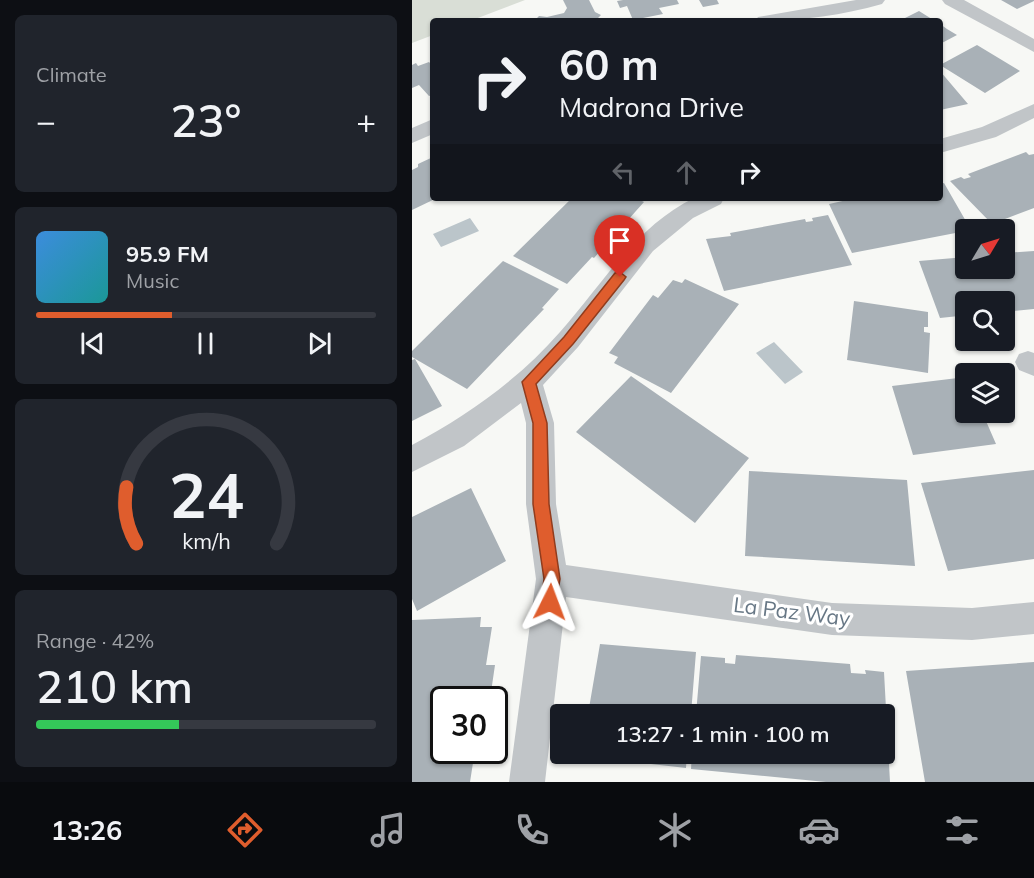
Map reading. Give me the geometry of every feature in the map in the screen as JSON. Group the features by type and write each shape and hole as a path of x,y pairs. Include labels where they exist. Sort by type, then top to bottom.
{"street":[{"path":"783,18 851,7 876,0"},
{"path":"951,0 1033,47"},
{"path":"943,146 989,132 1033,110"},
{"path":"412,136 430,127"},
{"path":"412,459 454,437 529,382 569,340 645,245 685,212 707,201"},
{"path":"527,782 552,579 541,504 540,423 529,382"},
{"name":"La Paz Way","path":"552,579 832,619 972,624 1033,618"}],"shaded area":[{"path":"412,0 525,0 478,18 430,18 430,36 412,43"},
{"path":"470,218 479,231 441,247 433,234"},
{"path":"774,342 803,372 785,384 756,353"}],"building":[{"path":"563,0 589,0 595,12 601,15 598,18 537,18 564,13 567,8"},
{"path":"677,0 679,4 659,8 663,14 632,18 627,6 620,8 617,1"},
{"path":"699,0 717,0 719,4 703,7"},
{"path":"1001,0 1034,0 1034,1 1017,9"},
{"path":"919,11 930,18 905,18"},
{"path":"943,26 947,29 957,35 943,42"},
{"path":"977,45 1020,71 985,93 943,67 943,63"},
{"path":"416,63 418,66 430,63 430,96 419,85 412,88 412,65"},
{"path":"943,75 968,104 943,109"},
{"path":"1026,152 1029,155 1034,154 1034,208 1005,219 987,219 950,181 961,177 964,179 971,177 968,174"},
{"path":"430,158 431,201 412,210 412,170 418,167 418,164"},
{"path":"944,183 965,219 955,219 955,233 852,253 829,204 842,201 943,201"},
{"path":"569,201 644,202 594,258 592,257 567,284 513,256"},
{"path":"828,215 852,265 724,291 706,239 731,236 730,233 805,219 806,222 813,221 812,218"},
{"path":"1034,251 1034,309 1015,311 1015,291 955,291 955,316 940,318 919,261 955,258 955,279 1015,279 1015,252"},
{"path":"503,261 559,289 542,308 544,309 467,389 412,357 412,351"},
{"path":"685,279 739,304 671,393 614,363 618,357 609,353 653,295 658,298 673,280 682,283"},
{"path":"854,301 928,312 928,327 924,327 924,332 930,333 928,373 847,360"},
{"path":"415,359 442,406 412,421 412,360"},
{"path":"631,376 749,458 695,523 576,432"},
{"path":"955,378 955,423 987,423 996,444 913,455 892,386"},
{"path":"1034,470 1034,559 948,571 921,483"},
{"path":"749,471 907,480 915,566 745,556"},
{"path":"471,488 506,561 417,611 412,599 412,517"},
{"path":"481,617 480,627 492,627 486,665 495,665 492,686 430,686 430,764 473,764 470,782 412,782 412,620"},
{"path":"600,644 696,652 692,704 590,704"},
{"path":"736,655 850,664 851,673 866,674 865,670 884,672 886,704 697,704 701,656 725,658 725,663 735,664"},
{"path":"1034,662 1034,782 925,782 906,671"},
{"path":"651,764 686,764 686,768"},
{"path":"691,764 889,764 890,782 826,782 691,769"}],"route":[{"path":"550,602 552,579 541,504 540,423 529,382 569,340 620,277"}]}
